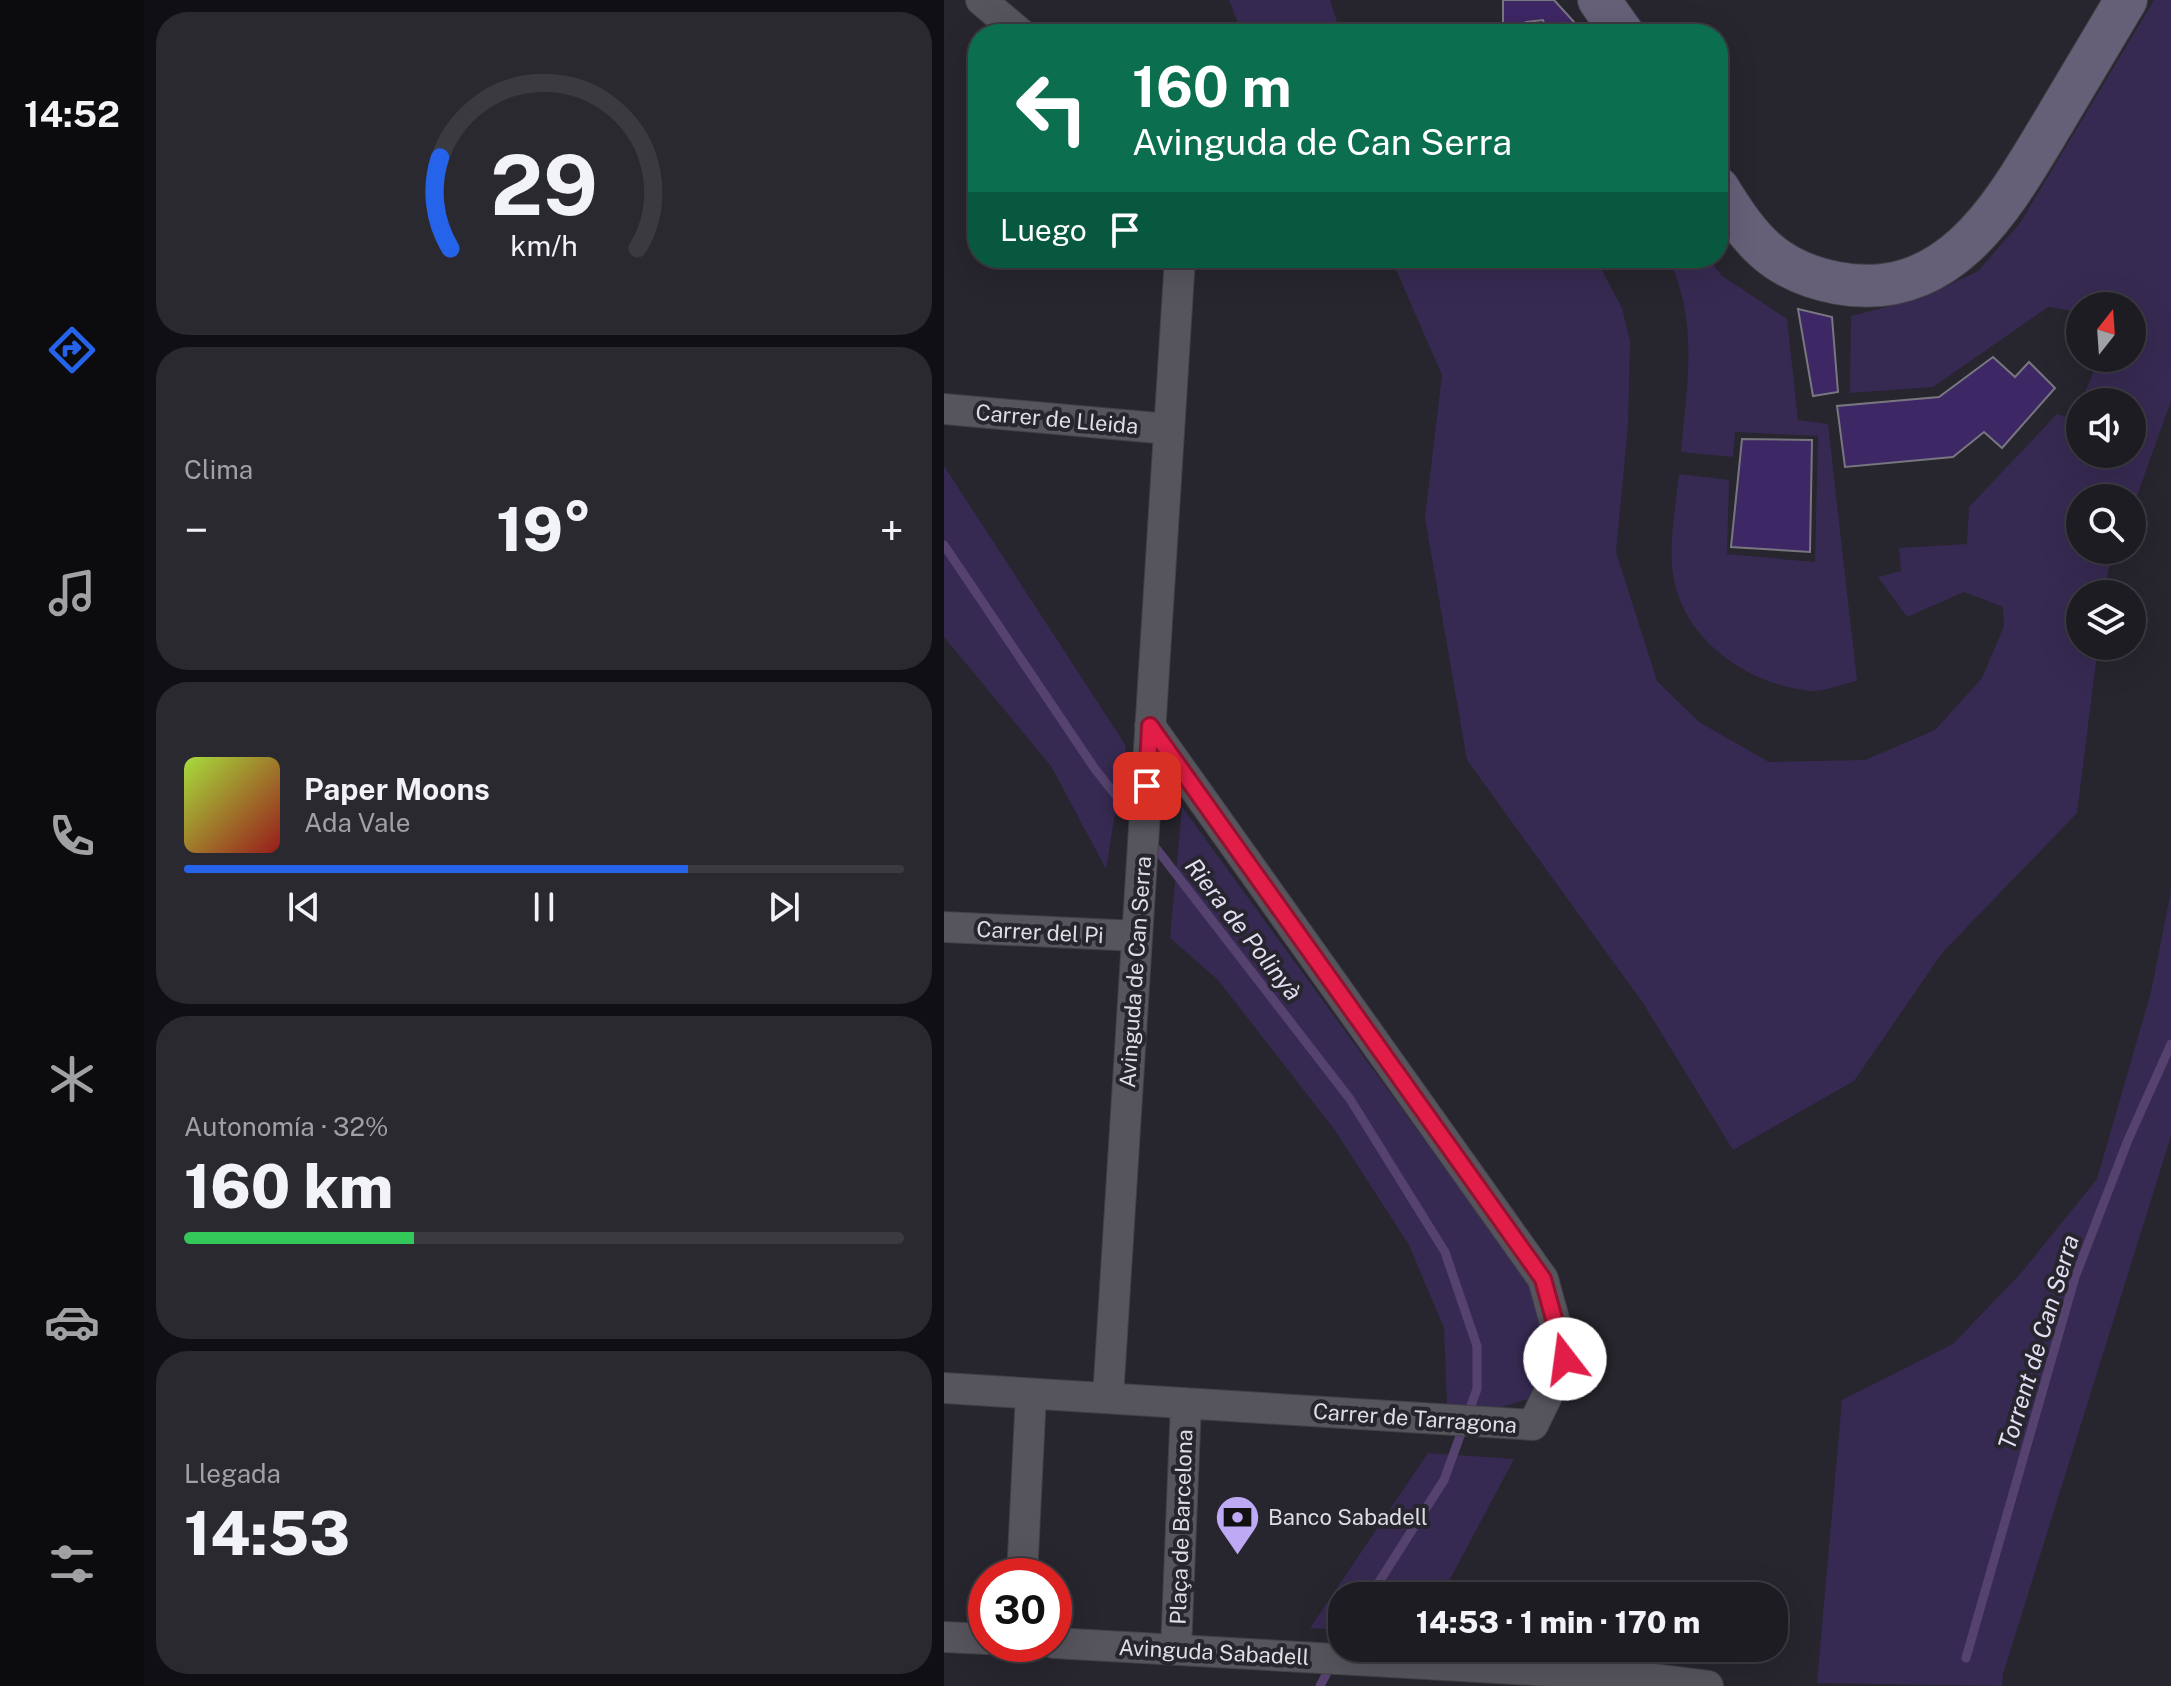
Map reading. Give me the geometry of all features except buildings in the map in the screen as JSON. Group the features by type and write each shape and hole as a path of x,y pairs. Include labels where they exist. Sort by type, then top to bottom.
{"main road":[{"path":"1599,0 1616,24"},
{"path":"1728,204 1745,231 1772,258 1811,278 1850,285 1888,283 1924,274 1967,245 2008,199 2126,0"}],"street":[{"path":"981,0 1009,24"},
{"name":"Avinguda de Can Serra","path":"1108,1398 1179,268"},
{"name":"Carrer de Lleida","path":"944,409 1169,429"},
{"name":"Carrer de Tarragona","path":"944,1388 1533,1425 1565,1359 1543,1279 1150,726"},
{"name":"Carrer del Pi","path":"944,927 1137,936"},
{"path":"1023,1558 1031,1394"},
{"name":"Plaça de Barcelona","path":"1176,1650 1186,1403"},
{"path":"944,1637 968,1638"},
{"name":"Avinguda Sabadell","path":"1072,1644 1620,1675 1708,1686"}],"shaded area":[{"path":"1229,0 1330,0 1338,24 1238,24"},
{"path":"2154,0 2171,0 2171,401 2141,484 2066,484 2066,564 2111,564 2107,580 2066,580 2066,660 2096,660 2077,813 1942,953 1854,1081 1733,1150 1643,1003 1467,760 1425,518 1442,375 1394,268 1601,268 1622,308 1630,341 1628,425 1616,552 1657,681 1699,722 1769,762 1865,760 1935,730 1982,678 2004,626 2003,607 1964,592 1907,617 1878,577 1901,571 1899,548 1967,544 1969,507 2057,414 2066,417 2066,468 2146,468 2146,388 2087,388 2093,372 2146,372 2146,292 2066,292 2066,310 2048,307 1933,387 1850,393 1851,316 1921,298 1978,271 2020,223"},
{"path":"1672,268 1716,268 1722,276 1787,319 1798,420 1828,424 1857,681 1809,691 1761,678 1718,652 1686,614 1672,565 1679,474 1729,480 1727,554 1815,562 1818,436 1735,432 1733,457 1681,452 1688,353 1684,305"},
{"path":"944,466 1126,746 1106,869 1051,766 944,637"},
{"path":"1182,807 1535,1292 1543,1347 1531,1398 1499,1408 1447,1405 1444,1328 1409,1245 1334,1129 1218,980 1170,938"},
{"path":"2171,891 2171,1136 2003,1674 2002,1686 1817,1683 1842,1400 1953,1344 2021,1273 2097,1179 2151,992"},
{"path":"1428,1453 1514,1459 1448,1582 1341,1582"},
{"path":"1328,1601 1328,1629 1310,1628"}],"waterway":[{"name":"Riera de Polinyà","path":"944,545 1095,769 1136,821"},
{"path":"1152,843 1350,1099 1445,1252 1477,1346 1477,1389 1444,1480 1379,1582"},
{"name":"Torrent de Can Serra","path":"1966,1658 2075,1277 2128,1140 2171,1044"},
{"path":"1320,1686 1332,1663"}],"place":[{"name":"Banco Sabadell","path":"1237,1556"}],"route":[{"path":"1147,786 1150,726 1543,1279 1565,1359"}]}
